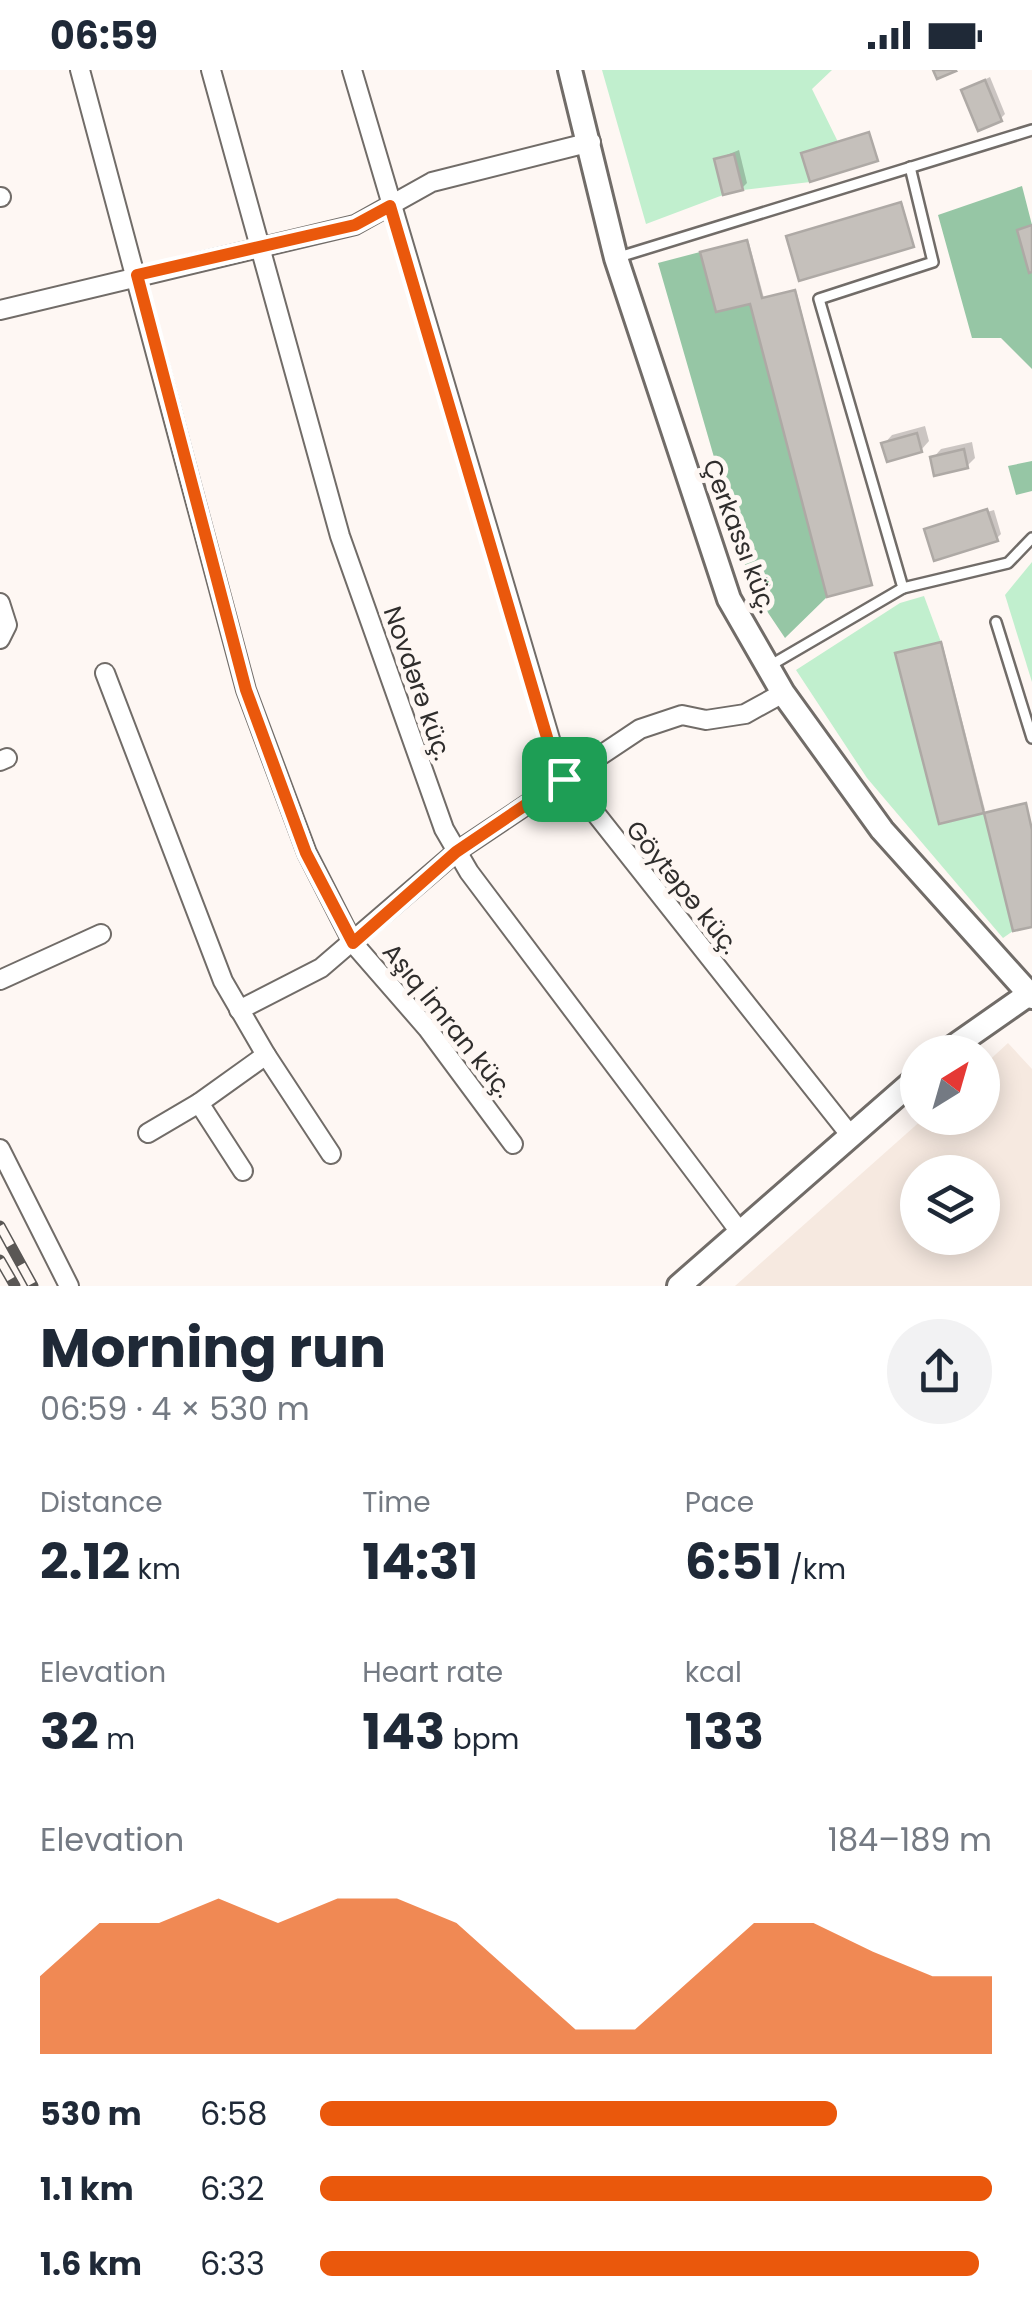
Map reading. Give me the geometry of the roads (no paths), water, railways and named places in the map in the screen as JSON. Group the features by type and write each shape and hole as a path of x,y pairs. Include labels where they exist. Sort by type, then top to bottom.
{"street":[{"name":"Aşıq İmran küç.","path":"80,70 246,690 306,853 353,943 427,1028 514,1144"},
{"name":"Novdərə küç.","path":"211,70 340,536 432,799 456,852 740,1232"},
{"name":"Göytəpə küç.","path":"352,70 551,751 564,779 851,1136"},
{"name":"Çerkassı küç.","path":"570,70 591,142 616,258 719,572 783,693 882,830 1031,995"},
{"path":"0,310 355,225 432,182 591,142"},
{"path":"0,603 7,624 0,639"},
{"path":"105,673 204,935 238,1010 331,1154"},
{"path":"238,1010 321,968 456,852 640,729 667,718 723,719 745,714 783,693"},
{"path":"0,980 101,934"},
{"path":"971,1035 1031,995"},
{"path":"148,1132 199,1103 266,1055"},
{"path":"678,1286 900,1094"},
{"path":"199,1103 244,1171"},
{"path":"0,1149 68,1286"},
{"path":"666,1286 709,1260"},
{"path":"691,1286 709,1260"}],"lane":[{"path":"616,258 1032,130"},
{"path":"903,588 818,298 932,262 910,167"},
{"path":"767,667 903,588 1008,564 1032,538"},
{"path":"996,622 1032,738"}],"railway":[{"path":"0,1226 33,1286"},
{"path":"0,1260 15,1286"}]}
